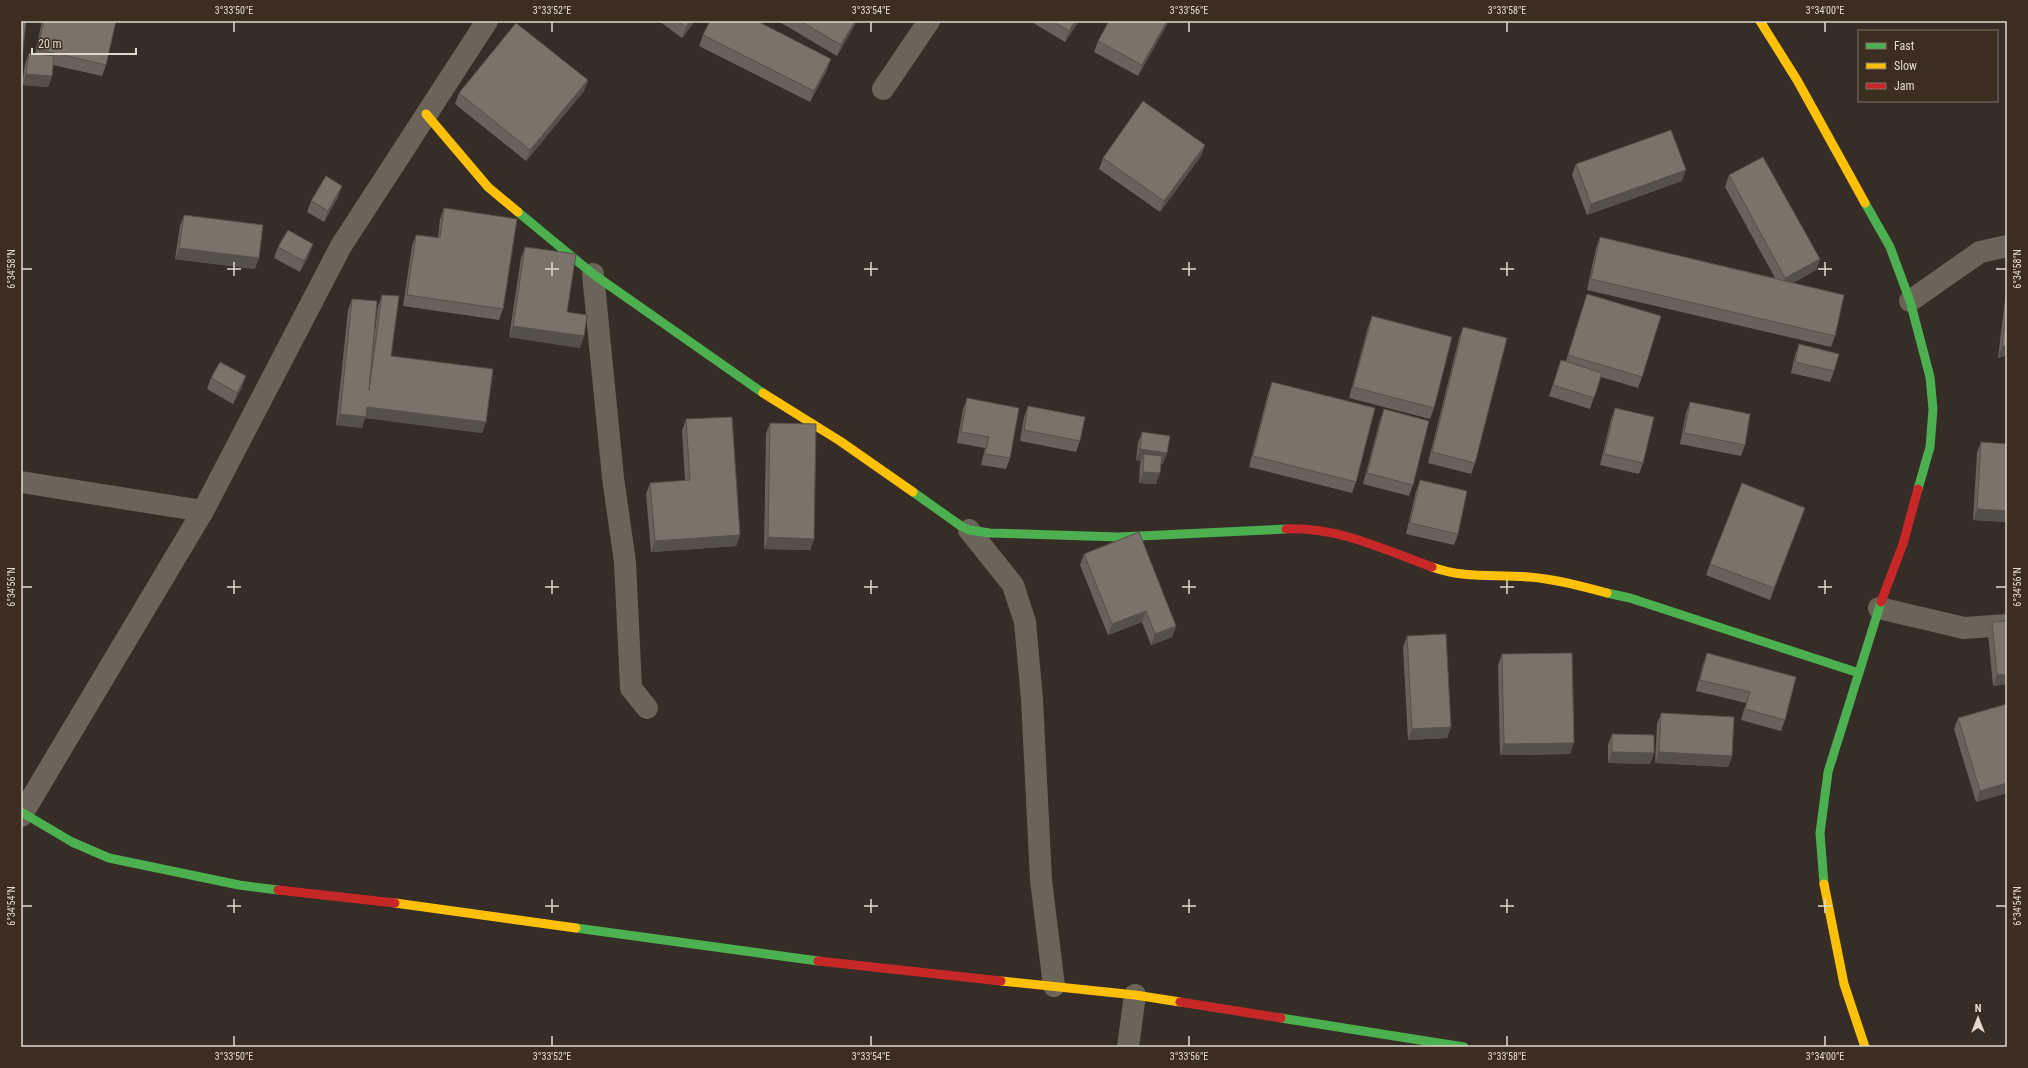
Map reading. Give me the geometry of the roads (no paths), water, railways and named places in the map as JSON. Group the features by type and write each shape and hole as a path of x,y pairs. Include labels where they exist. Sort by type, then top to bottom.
{"street":[{"path":"487,21 341,246 203,511 22,814 72,842 109,858 239,885 429,907 822,962 1135,995 1464,1047"},
{"path":"883,89 929,21"},
{"path":"1760,21 1797,80 1890,247 1910,300 1930,377 1933,409 1930,447 1903,544 1879,608 1828,772 1820,833 1824,890 1844,984 1865,1047"},
{"path":"426,114 488,187 593,274 753,387 840,441 960,526 969,530 1119,536 1300,528 1350,537 1443,571 1485,577 1528,577 1555,581 1630,598 1859,673"},
{"path":"1910,300 1980,252 2007,246"},
{"path":"593,274 613,478 625,562 631,688 647,708"},
{"path":"21,482 203,511"},
{"path":"969,530 1013,585 1025,622 1033,707 1041,880 1054,986"},
{"path":"1879,608 1964,628 2007,625"},
{"path":"1128,1047 1135,995"}]}
